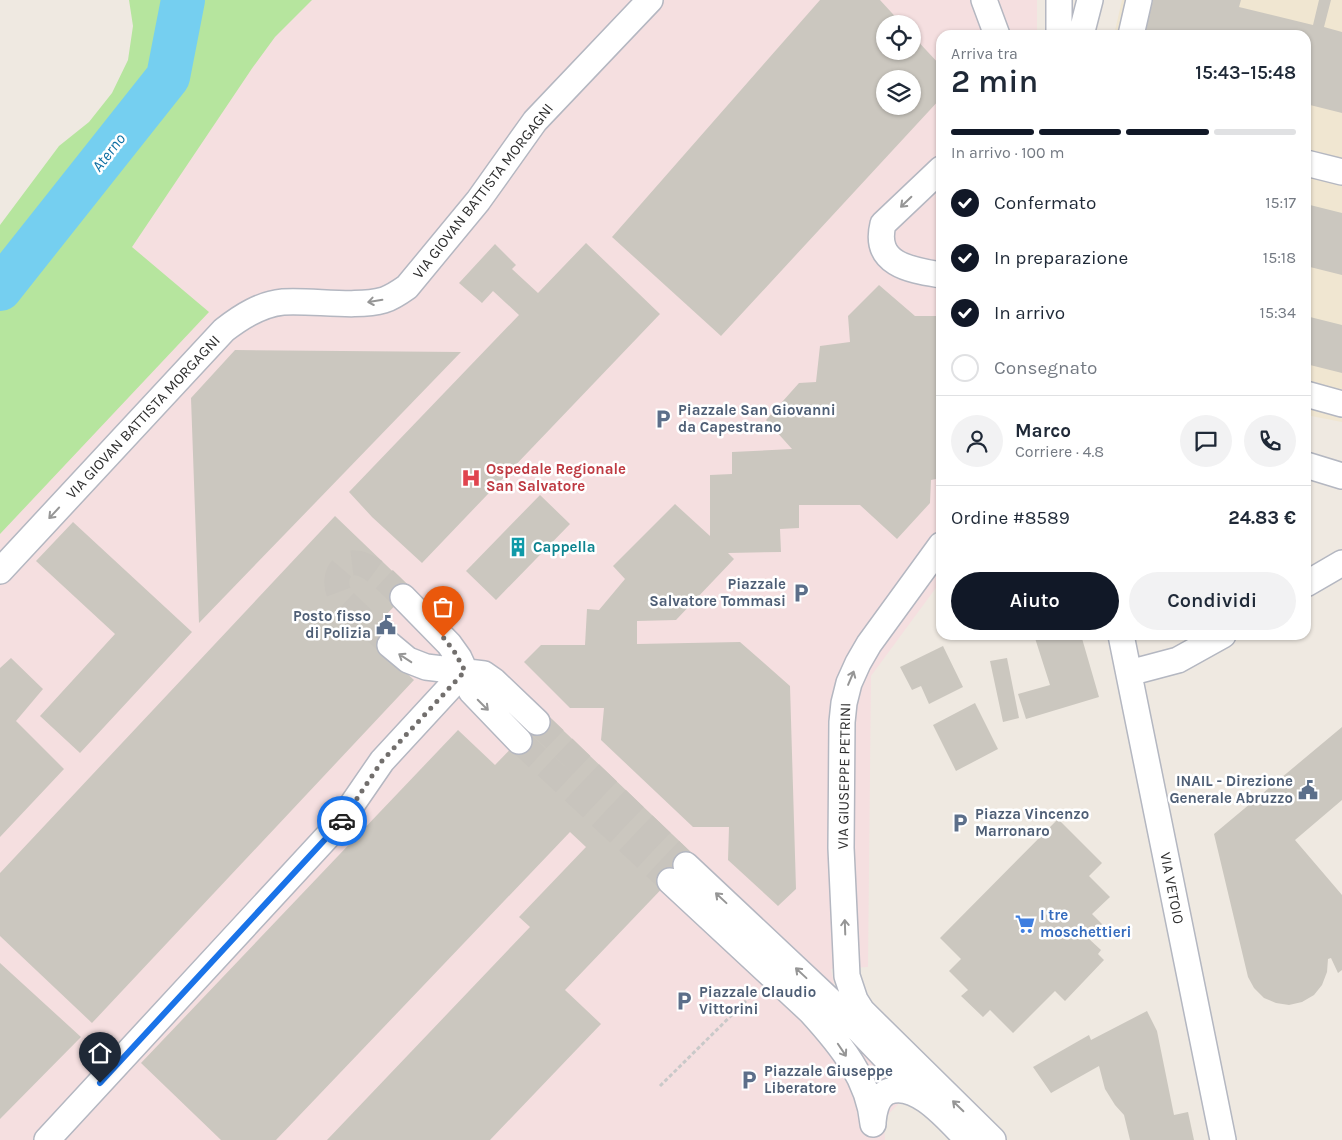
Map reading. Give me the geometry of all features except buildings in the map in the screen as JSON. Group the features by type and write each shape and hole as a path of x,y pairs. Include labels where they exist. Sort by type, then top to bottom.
{"street":[{"name":"VIA GIOVAN BATTISTA MORGAGNI","path":"0,571 224,330 244,315 282,302 369,303 384,300 396,295 416,278 478,201 535,121 650,0"},
{"path":"984,0 995,30"},
{"path":"1058,0 1059,30"},
{"path":"1083,30 1090,0"},
{"path":"1132,30 1139,0"},
{"path":"1311,164 1342,172"},
{"path":"936,174 883,224 880,233 882,245 886,253 898,264 914,270 936,274"},
{"path":"1311,395 1342,404"},
{"path":"1311,467 1342,476"},
{"name":"VIA GIUSEPPE PETRINI","path":"936,552 869,644 849,683 844,703 842,722 841,848 847,976 855,1000 866,1016 993,1140"},
{"path":"1311,581 1342,563"},
{"path":"403,597 449,644 465,671 467,683 471,691 519,741"},
{"name":"VIA VETOIO","path":"1123,640 1223,1140"},
{"path":"1129,673 1178,660 1214,640"},
{"path":"390,645 402,656 416,664 436,669 484,674 494,681 537,722"},
{"path":"47,1140 338,825 382,761 465,671"},
{"path":"874,1132 869,1098 864,1083 841,1047 811,1012 772,976 678,873 836,1006 922,1096 968,1140"},
{"path":"874,1132 875,1107 885,1093 903,1090 912,1091 922,1096"}],"path":[{"path":"660,1086 772,976"}],"shaded area":[{"name":"Ospedale Regionale San Salvatore","path":"234,0 1037,0 1037,30 936,30 936,588 871,676 868,967 831,969 835,989 920,1081 884,1119 885,1140 0,1140 0,374"},
{"path":"1122,0 1342,0 1342,422 1311,416 1311,30 1115,30"}],"green space":[{"path":"129,0 312,0 275,37 253,67 132,247 209,312 0,534 0,225 59,146 89,122 112,93 128,60 133,26"}],"waterway":[{"name":"Aterno","path":"0,289 168,77 183,0"}],"tunnel":[{"path":"390,645 343,600 337,586 339,572 349,564 364,565 380,575 403,597"},
{"path":"537,722 686,865"},
{"path":"519,741 670,881"}],"way so far":[{"path":"342,821 382,761 465,671 454,651 443,637"}],"place":[{"name":"Piazzale San Giovanni da Capestrano","path":"663,419"},
{"name":"Ospedale Regionale San Salvatore","path":"471,478"},
{"name":"Cappella","path":"518,547"},
{"name":"Piazzale Salvatore Tommasi","path":"801,593"},
{"name":"Posto fisso di Polizia","path":"386,625"},
{"name":"INAIL - Direzione Generale Abruzzo","path":"1308,790"},
{"name":"Piazza Vincenzo Marronaro","path":"960,823"},
{"name":"I tre moschettieri","path":"1025,924"},
{"name":"Piazzale Claudio Vittorini","path":"684,1001"},
{"name":"Piazzale Giuseppe Liberatore","path":"749,1080"}],"route":[{"path":"100,1083 342,821"}]}
